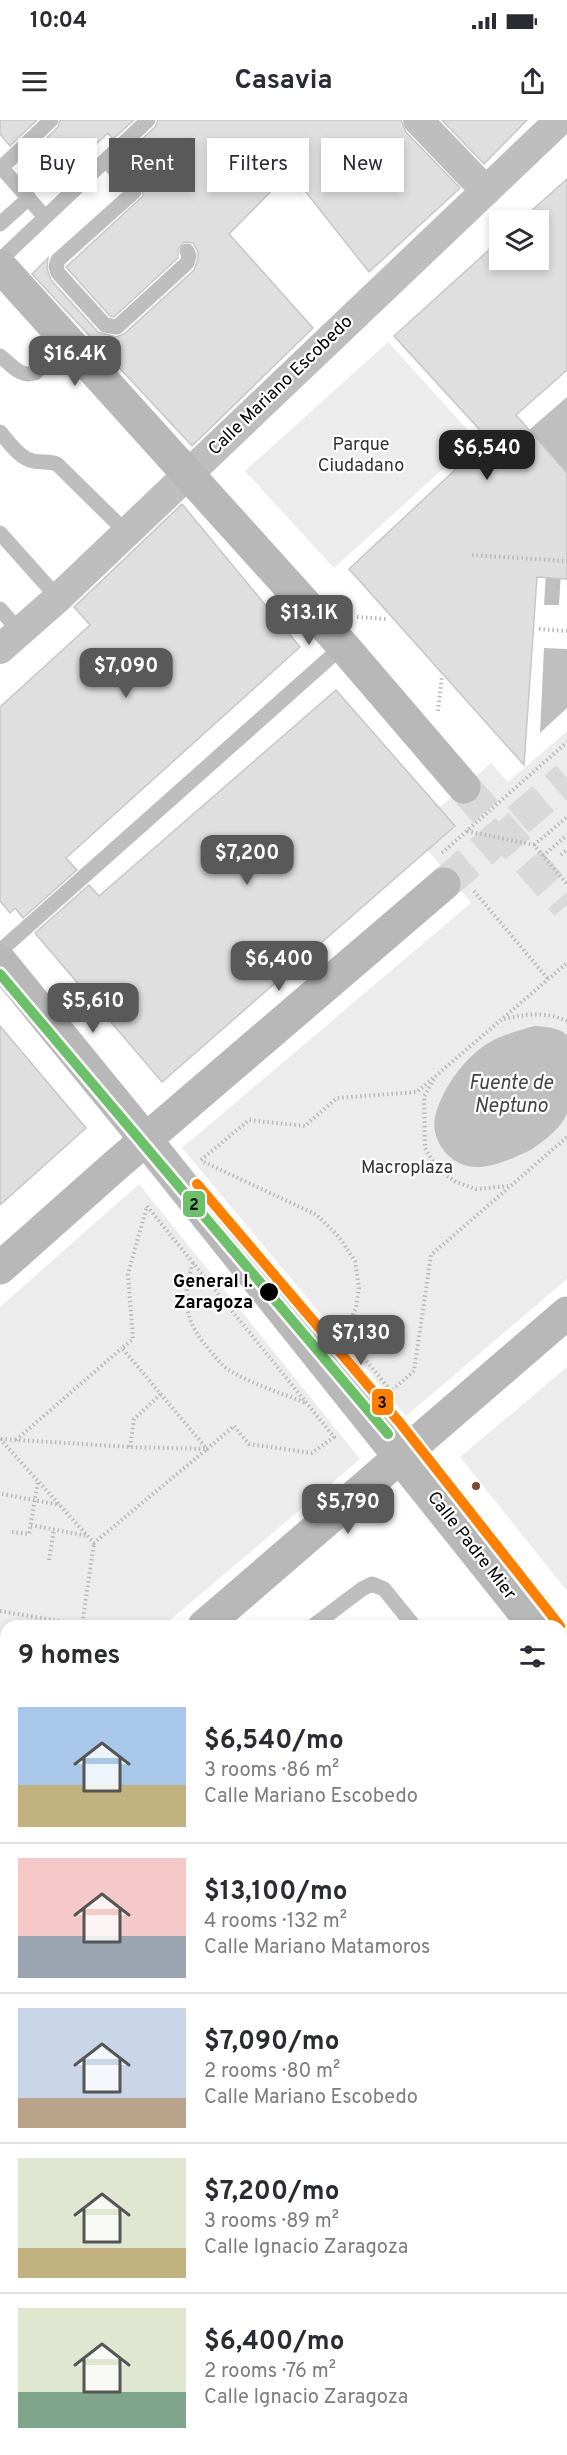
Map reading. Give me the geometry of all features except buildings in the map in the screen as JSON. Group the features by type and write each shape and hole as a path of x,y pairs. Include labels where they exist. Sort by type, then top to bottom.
{"street":[{"path":"417,120 486,191"},
{"name":"Calle Mariano Escobedo","path":"6,630 57,598 560,120"},
{"path":"0,266 187,475 346,631 464,787"},
{"path":"0,1268 146,1140 455,878"},
{"name":"Calle Padre Mier","path":"0,962 146,1140 530,1620"},
{"path":"211,1620 567,1313"}],"lane":[{"path":"45,217 0,167 51,120"},
{"path":"0,260 148,120"},
{"path":"106,160 131,188 58,260 57,270 66,282 105,325 117,327 187,263 189,256 187,251"},
{"path":"0,224 29,198"},
{"path":"0,356 21,373 28,375 35,372 69,341"},
{"path":"0,432 23,457 30,461 50,461 64,469 126,532"},
{"path":"0,533 57,598"},
{"path":"0,951 346,631"},
{"path":"321,1620 372,1584 384,1589 409,1620"}],"path":[{"path":"472,555 567,561"},
{"path":"346,631 386,619"},
{"path":"539,629 567,631"},
{"path":"437,719 442,676"},
{"path":"549,979 455,878 442,853 567,742"},
{"path":"534,845 567,817"},
{"path":"467,831 534,845 567,884"},
{"path":"543,856 567,835"},
{"path":"561,855 567,850"},
{"path":"201,1161 249,1120 305,1126 337,1098 417,1092 567,963"},
{"path":"502,1019 531,1013 557,1016 567,1021"},
{"path":"435,1076 424,1097 423,1123 424,1148 438,1170 456,1182 476,1189 508,1186"},
{"path":"329,1317 391,1391 414,1371 430,1255 567,1137"},
{"path":"201,1161 208,1170"},
{"path":"201,1161 317,1215 339,1238 355,1260 359,1288 356,1308 344,1335"},
{"path":"15,1440 133,1339 128,1274 147,1206 334,1437 312,1453 249,1444 234,1426 94,1543 83,1620"},
{"path":"193,1263 186,1297 190,1323 206,1346 227,1369 307,1404"},
{"path":"122,1348 207,1449"},
{"path":"130,1447 134,1419 161,1394"},
{"path":"0,1439 207,1449"},
{"path":"0,1439 94,1543"},
{"path":"12,1532 29,1534 38,1481"},
{"path":"2,1494 60,1505"},
{"path":"30,1525 88,1536"},
{"path":"49,1560 54,1529"},
{"path":"0,1611 53,1620"}],"green space":[{"name":"Parque Ciudadano","path":"388,342 476,439 334,568 245,471"},
{"name":"Macroplaza","path":"567,731 567,1279 406,1416 182,1148 471,903 428,850 455,826 439,808 491,763 508,782"},
{"path":"139,1184 360,1459 170,1620 0,1620 0,1307"},
{"path":"567,1367 567,1591 460,1457"}],"water":[{"path":"567,397 567,473 529,430"},
{"path":"546,570 561,571 559,605 544,605"},
{"path":"544,648 567,649 567,708 540,733"},
{"name":"Fuente de Neptuno","path":"535,1026 556,1029 567,1035 567,1113 565,1119 542,1142 512,1158 482,1167 458,1163 444,1151 434,1126 438,1106 449,1084 464,1064 482,1047 502,1036"}],"tunnel":[{"path":"444,884 567,778"},
{"path":"464,787 567,905"}],"metro line":[{"name":"2","path":"0,974 388,1434"},
{"name":"3","path":"197,1184 400,1423 555,1620"}],"place":[{"name":"General I. Zaragoza","path":"269,1292"}]}
